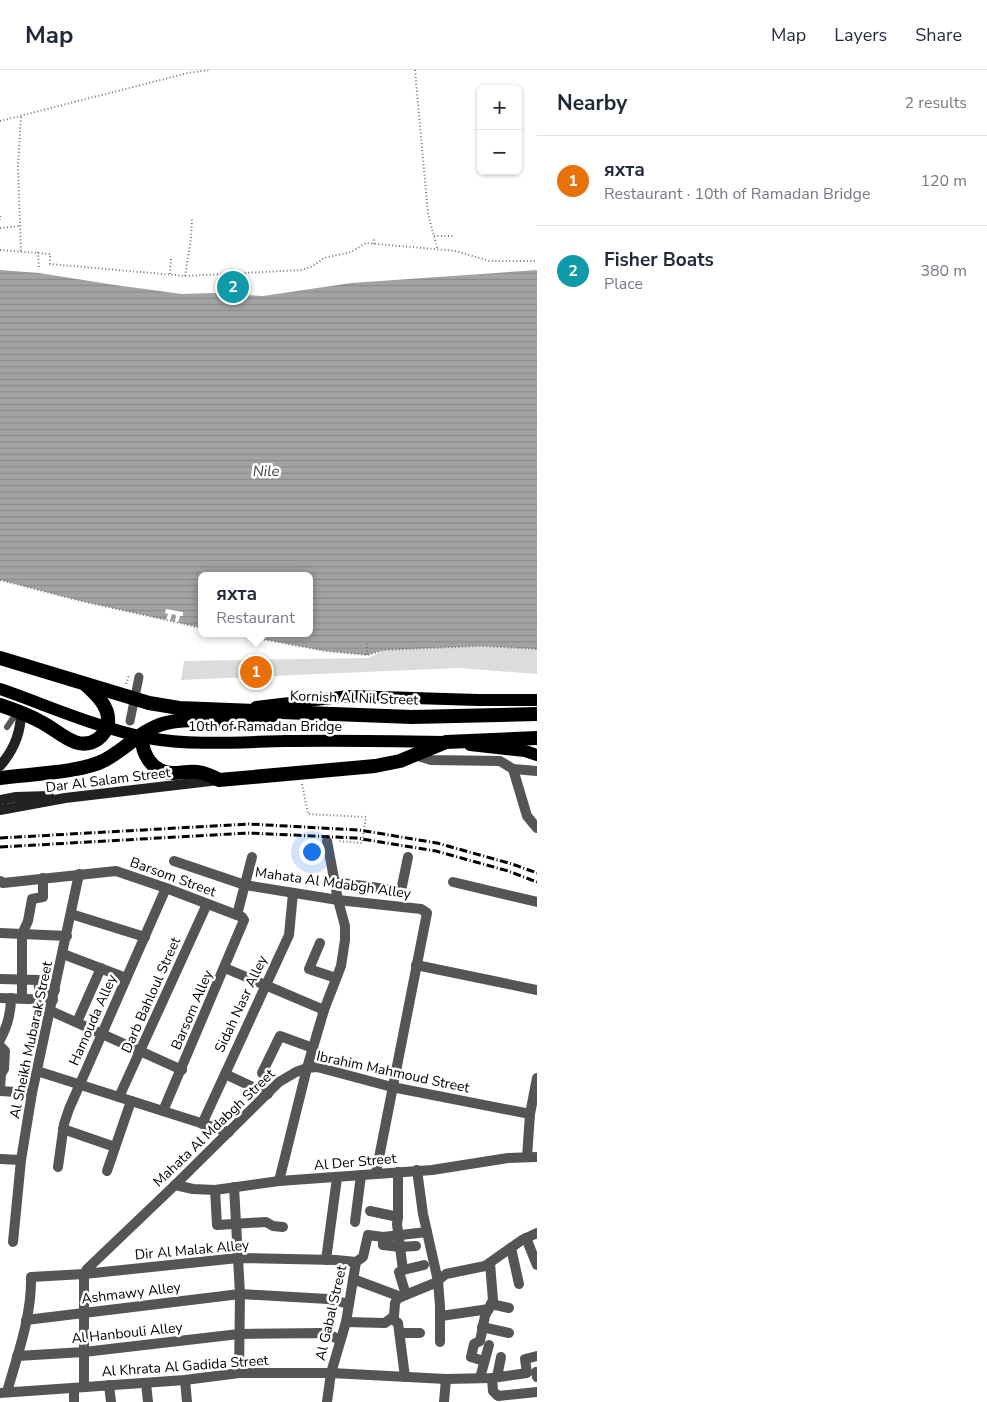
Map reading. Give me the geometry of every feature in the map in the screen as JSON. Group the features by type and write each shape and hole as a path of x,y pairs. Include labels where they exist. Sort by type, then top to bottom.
{"highway":[{"name":"Kornish Al Nil Street","path":"0,658 164,706 195,709 412,717 537,714"},
{"path":"0,705 44,723 72,742 82,744 92,742 104,733 108,717 102,703 83,682"},
{"path":"0,778 79,768 96,764 112,756 154,727 168,722 250,722 268,718 280,712"},
{"path":"142,734 145,754 158,769 169,772 199,772 220,780 375,766 400,761 446,742 537,738"}],"main road":[{"name":"10th of Ramadan Bridge","path":"0,689 110,728 150,738 206,743 339,740 446,742 525,751 537,755"},
{"name":"10th of Ramadan Bridge","path":"229,710 349,696 537,700"},
{"path":"0,766 10,753 18,737 19,712"},
{"name":"Dar Al Salam Street","path":"0,810 65,798 220,780"},
{"path":"0,800 32,796 65,798"}],"street":[{"path":"130,720 139,676"},
{"path":"416,755 431,760 500,761 513,769 537,771"},
{"path":"513,769 527,816 537,828"},
{"path":"307,1068 324,1010 342,960 345,940 342,913 334,882 332,841"},
{"path":"334,882 401,891 408,857"},
{"name":"Barsom Alley","path":"163,1111 225,968 241,917 245,885 252,858"},
{"name":"Mahata Al Mdabgh Alley","path":"174,861 245,885 293,894 421,909 427,913 427,917 416,965"},
{"name":"Barsom Street","path":"0,881 3,883 116,871 241,917"},
{"name":"Al Sheikh Mubarak Street","path":"13,1242 21,1160 32,1093 79,874"},
{"path":"22,998 22,934 28,922 32,899 43,897 43,878"},
{"path":"453,882 537,902"},
{"name":"Hamouda Alley","path":"58,1166 64,1124 79,1085 166,888"},
{"name":"Sidah Nasr Alley","path":"202,1124 290,932 293,894"},
{"name":"Darb Bahloul Street","path":"119,1097 207,904"},
{"path":"71,914 145,937"},
{"path":"0,933 66,936"},
{"path":"320,944 309,969 336,978"},
{"path":"63,954 126,978"},
{"path":"376,1173 416,965 537,990"},
{"path":"77,1022 101,968"},
{"path":"225,968 324,1010"},
{"path":"0,979 38,980 39,987 54,995"},
{"path":"0,998 54,995"},
{"path":"0,1040 9,1017 11,998"},
{"path":"51,1010 182,1070"},
{"path":"262,1073 280,1036 313,1048"},
{"path":"0,1046 5,1051 0,1090 32,1093"},
{"name":"Ibrahim Mahmoud Street","path":"279,1182 307,1068 317,1067 392,1087 533,1111"},
{"name":"Mahata Al Mdabgh Street","path":"84,1274 90,1264 176,1185 279,1082 307,1068"},
{"path":"37,1071 229,1132"},
{"path":"225,1074 268,1094"},
{"path":"532,1157 533,1111 537,1078"},
{"path":"107,1171 131,1101"},
{"path":"63,1129 115,1147"},
{"name":"Al Der Street","path":"176,1185 193,1189 215,1190 532,1157"},
{"path":"0,1159 21,1160"},
{"path":"417,1170 427,1232 438,1281 441,1316 440,1342"},
{"path":"398,1172 397,1224 403,1270"},
{"path":"355,1222 361,1175"},
{"path":"326,1260 337,1178"},
{"path":"234,1188 240,1294 238,1373"},
{"path":"215,1190 216,1224 266,1222 273,1226 283,1227"},
{"path":"370,1211 398,1217"},
{"name":"Al Gabal Street","path":"327,1402 332,1373 346,1322 356,1262 363,1257 369,1234 383,1237 427,1232"},
{"path":"346,1322 385,1323 392,1319 395,1303 404,1296 438,1281 446,1274 478,1268 490,1263 526,1238 537,1233"},
{"path":"383,1237 382,1244 400,1247 416,1246"},
{"path":"526,1238 537,1265"},
{"path":"511,1248 519,1284"},
{"name":"Dir Al Malak Alley","path":"26,1320 31,1290 31,1277 84,1274 238,1258 356,1262"},
{"path":"484,1361 472,1358 474,1344 480,1341 482,1327 493,1294 490,1263"},
{"path":"404,1296 399,1272 424,1266"},
{"path":"74,1402 79,1387 84,1352 84,1274"},
{"path":"353,1279 404,1296"},
{"name":"Ashmawy Alley","path":"26,1320 240,1294 328,1299 349,1304"},
{"path":"441,1316 490,1306 509,1308"},
{"path":"392,1319 398,1323 406,1376"},
{"path":"4,1393 17,1356 26,1320"},
{"path":"482,1327 509,1333"},
{"name":"Al Hanbouli Alley","path":"17,1356 84,1352 239,1334 322,1333 340,1340"},
{"path":"400,1333 420,1333"},
{"path":"480,1378 489,1345"},
{"name":"Al Khrata Al Gadida Street","path":"4,1393 185,1380 238,1373 332,1373 446,1378 495,1377 527,1374 525,1359 537,1356"},
{"path":"501,1357 493,1391 498,1396 525,1398 537,1392"},
{"path":"444,1402 446,1378"},
{"path":"185,1380 187,1402"},
{"path":"146,1383 148,1402"},
{"path":"109,1385 111,1402"},
{"path":"40,1390 40,1402"}],"lane":[{"path":"7,727 19,712"}],"path":[{"path":"0,121 188,73 209,70"},
{"path":"415,70 427,204 436,248"},
{"path":"21,116 18,166 21,252"},
{"path":"185,276 192,219"},
{"path":"0,228 20,226"},
{"path":"434,236 455,236"},
{"path":"374,239 374,244"},
{"path":"0,250 50,254 50,264 185,276 302,270 324,258 351,252 366,244 436,248 461,252 489,261 537,261"},
{"path":"38,252 39,269"},
{"path":"170,275 171,256"},
{"path":"0,580 81,601 198,627"},
{"path":"251,637 325,651 367,655 384,650 481,646 537,649"},
{"path":"367,643 367,655"},
{"path":"299,772 308,814 366,817 362,843 332,841"}],"shaded area":[{"path":"481,646 537,649 537,674 459,668 181,680 184,661 369,658 384,650"}],"water":[{"name":"Nile","path":"0,270 39,273 182,294 211,293 263,296 351,283 537,270 537,649 481,646 384,650 367,655 325,651 251,637 313,637 313,572 198,572 198,627 81,601 0,580"}],"pier":[{"path":"166,609 183,612 183,616 180,616 178,623 175,622 176,615 172,614 170,621 166,620 168,614 165,613"}],"railway":[{"path":"0,838 249,824 359,830 437,843 537,873"},
{"path":"0,847 248,833 356,838 436,851 508,871 537,882"}],"place":[{"name":"Fisher Boats","path":"233,287"},
{"name":"яхта","path":"256,672"}]}
